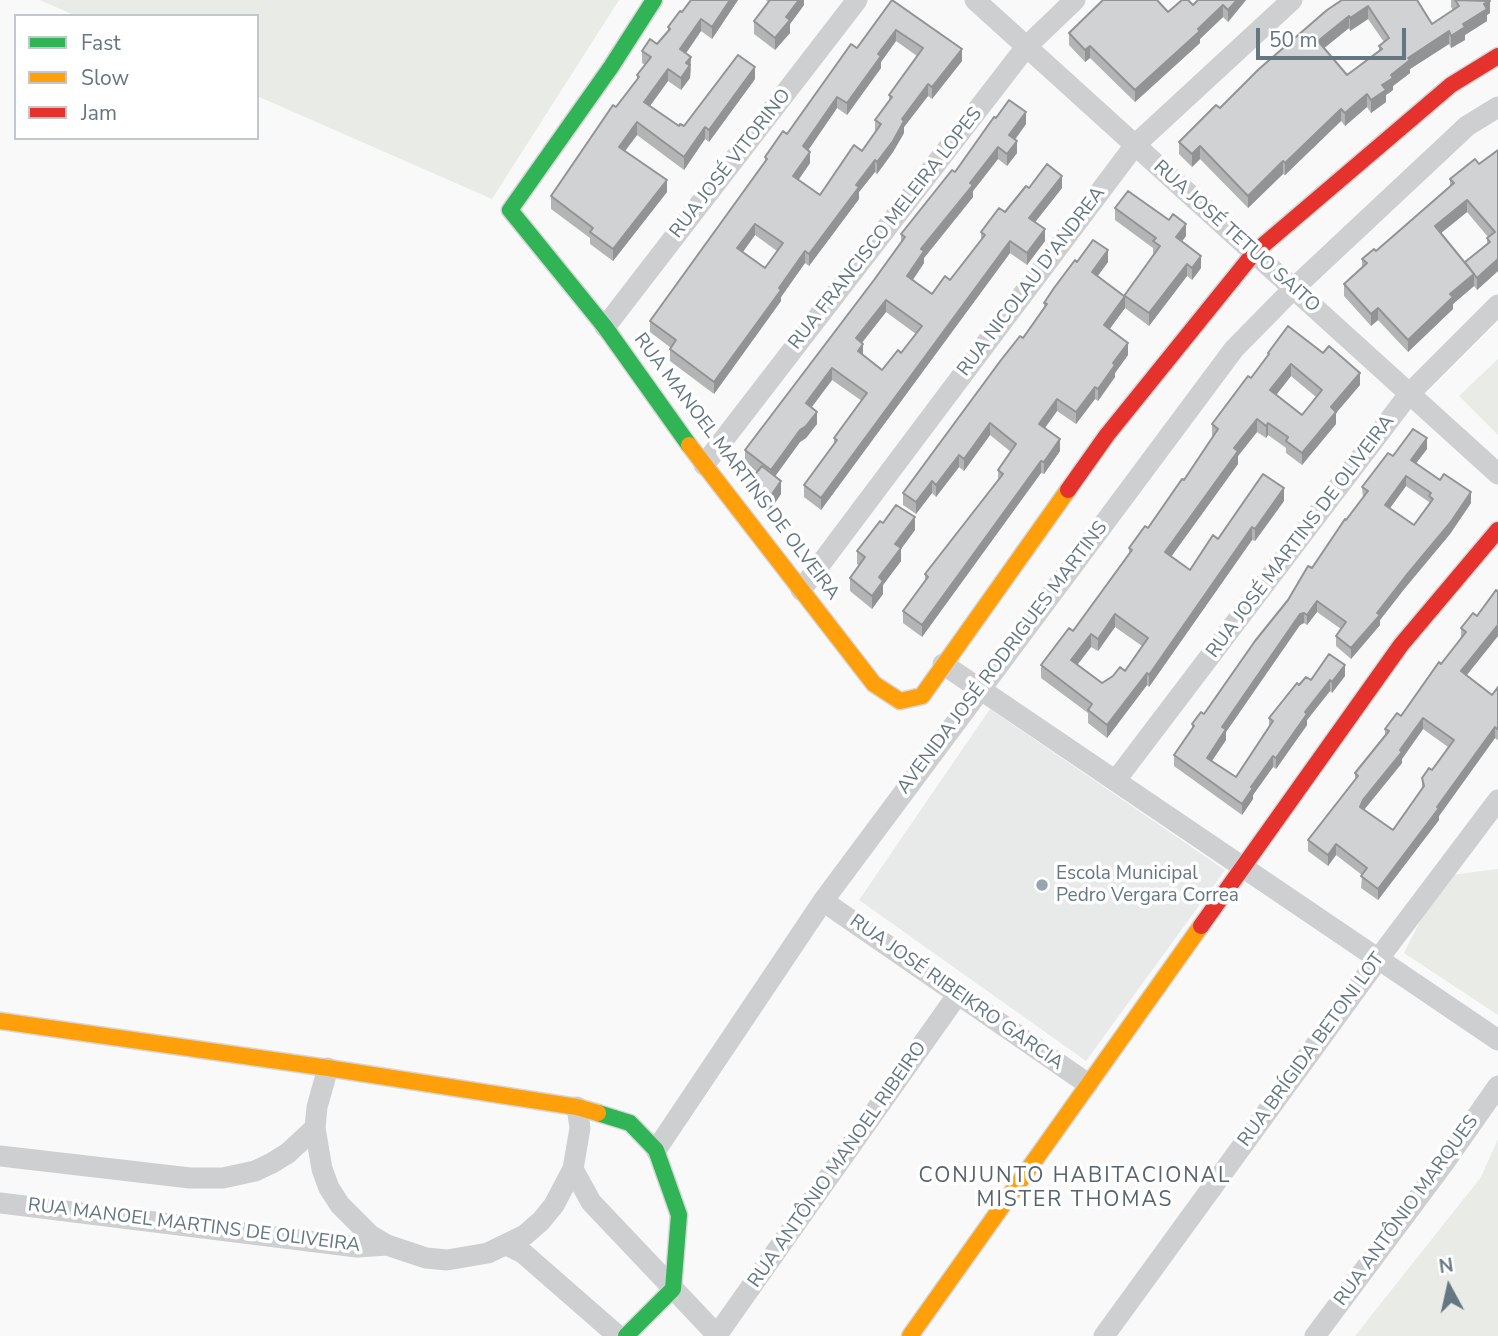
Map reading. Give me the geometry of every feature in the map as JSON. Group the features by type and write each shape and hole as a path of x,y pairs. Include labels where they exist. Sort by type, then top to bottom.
{"street":[{"name":"RUA MANOEL MARTINS DE OLVEIRA","path":"654,0 611,67 513,205 511,214 605,327 704,465 874,684 900,701 922,696 943,664"},
{"name":"RUA JOSÉ VITORINO","path":"605,327 857,0"},
{"name":"RUA JOSÉ TETUO SAITO","path":"975,0 1498,474"},
{"name":"RUA FRANCISCO MELEIRA LOPES","path":"704,465 1026,47 1075,0"},
{"name":"RUA NICOLAU D'ANDREA","path":"802,590 1135,145 1292,0"},
{"path":"1498,56 1451,85 1254,253 1107,435 943,664 1498,1040"},
{"name":"AVENIDA JOSÉ RODRIGUES MARTINS","path":"656,1150 823,901 1234,349 1293,289 1467,126 1498,107"},
{"name":"RUA JOSÉ MARTINS DE OLIVEIRA","path":"1116,780 1409,394 1498,305"},
{"path":"910,1336 1401,645 1498,530"},
{"name":"RUA BRÍGIDA BETONI LOT","path":"1104,1336 1379,958 1498,800"},
{"name":"RUA JOSÉ RIBEIKRO GARCIA","path":"823,901 1088,1084"},
{"name":"RUA ANTÔNIO MANOEL RIBEIRO","path":"718,1336 958,994"},
{"path":"0,1021 577,1107 630,1123 656,1150 679,1215 673,1289 626,1336"},
{"path":"328,1068 317,1107 315,1128 321,1169 335,1197 354,1221 387,1245 426,1258 468,1258 507,1245 525,1235 554,1206 573,1169 580,1128 577,1107"},
{"name":"RUA ANTÔNIO MARQUES","path":"1315,1336 1498,1086"},
{"path":"0,1156 190,1178 223,1178 255,1171 272,1163 288,1153 315,1128"},
{"path":"573,1169 591,1202 718,1336"},
{"name":"RUA MANOEL MARTINS DE OLIVEIRA","path":"0,1203 357,1247 387,1245"},
{"path":"507,1245 523,1253 618,1336"}],"shaded area":[{"path":"40,0 619,0 492,199 259,97 259,14 72,14"},
{"path":"1498,359 1498,435 1459,396"},
{"name":"Escola Municipal Pedro Vergara Correa","path":"990,709 1225,870 1086,1061 859,900"},
{"path":"1498,869 1498,1015 1404,953 1443,876"},
{"path":"1498,1139 1498,1336 1355,1336 1481,1177"}],"building":[{"path":"691,0 730,0 712,27 701,19 680,49 691,57 686,63 690,65 681,78 668,69 644,102 679,126 684,126 738,55 755,67 709,130 705,127 684,157 637,122 619,147 667,180 613,249 590,232 593,228 551,196 613,105 616,107 639,77 637,75 651,57 642,51 650,39 657,44"},
{"path":"770,0 799,0 786,17 790,20 775,38 754,21"},
{"path":"892,0 962,49 932,87 928,84 902,119 904,121 893,141 856,185 859,187 809,254 805,251 779,288 781,290 714,382 670,349 676,340 650,321 767,159 765,157 783,131 787,134 851,44 857,48","holes":["896,30 923,48 889,95 892,97 875,120 881,124 862,151 854,145 820,195 793,176 810,152 803,146 837,97 847,103","755,224 783,243 765,268 737,248"]},
{"path":"1103,0 1157,0 1168,12 1182,0 1188,0 1193,5 1198,0 1237,0 1228,10 1223,5 1198,29 1200,31 1135,90 1090,46 1085,50 1069,33"},
{"path":"1342,0 1417,0 1432,24 1459,6 1455,0 1490,1 1484,4 1487,9 1463,24 1465,27 1451,36 1449,31 1408,58 1410,60 1391,75 1393,78 1382,85 1386,90 1371,100 1367,94 1345,113 1341,109 1248,196 1200,146 1192,154 1179,142 1216,105 1220,108 1259,69","holes":["1368,6 1389,38 1379,46 1382,49 1347,75 1318,41 1349,16 1350,18"]},
{"path":"1009,100 1026,112 1009,135 1017,141 1007,154 998,147 970,183 973,185 921,249 924,251 907,276 932,294 945,276 950,280 985,235 981,232 999,208 1005,212 1026,186 1029,188 1047,164 1062,176 1029,218 1045,229 1027,253 1010,241 821,498 804,485 867,393 832,368 806,403 817,412 800,430 771,470 745,450 874,280 905,237 901,234 952,170 955,172 994,117 996,118","holes":["886,300 922,326 901,353 898,350 882,370 858,351 863,344 856,338"]},
{"path":"1498,150 1498,259 1477,278 1474,274 1450,294 1453,297 1408,340 1378,308 1371,314 1344,284 1367,263 1362,259 1374,249 1376,251 1454,183 1450,179 1475,159 1479,164","holes":["1467,200 1495,232 1487,238 1490,242 1465,262 1474,274 1435,226"]},
{"path":"1128,191 1169,220 1173,214 1186,224 1176,237 1201,256 1192,268 1187,264 1149,313 1125,296 1104,325 1128,343 1113,363 1115,365 1098,389 1095,387 1076,412 1057,399 1039,424 1060,439 1044,462 1041,461 922,625 903,611 928,577 925,574 1003,474 998,470 1016,444 990,423 964,459 959,455 936,485 932,481 916,502 903,493 1001,360 1020,336 1023,338 1047,304 1044,303 1054,288 1093,240 1108,250 1092,272 1124,296 1160,246 1153,241 1156,238 1115,208"},
{"path":"1288,326 1323,353 1329,346 1360,373 1331,407 1336,412 1302,453 1286,441 1288,437 1257,419 1234,448 1238,451 1165,552 1190,570 1213,535 1218,539 1263,474 1284,488 1255,529 1252,527 1149,675 1147,673 1107,725 1088,710 1092,704 1041,665 1069,628 1073,631 1132,550 1129,548 1145,526 1148,528 1182,479 1184,480 1218,429 1212,424 1248,376 1251,378","holes":["1291,364 1322,390 1302,415 1270,390","1115,614 1148,638 1125,671 1120,667 1102,683 1071,660 1091,634 1098,639"]},
{"path":"1413,429 1427,438 1411,460 1440,480 1444,474 1471,492 1450,523 1377,613 1380,615 1351,648 1336,636 1346,622 1317,601 1307,615 1300,614 1222,727 1226,729 1207,758 1236,777 1273,721 1269,718 1297,683 1299,685 1306,677 1311,680 1329,654 1345,665 1305,712 1307,714 1276,758 1273,756 1242,804 1174,755 1194,726 1192,724 1201,712 1204,714 1255,641 1288,600 1308,566 1312,568 1345,519 1368,491 1362,487 1388,453 1393,456","holes":["1406,476 1431,493 1429,496 1433,499 1414,525 1385,505"]},
{"path":"762,466 781,481 768,500 751,479"},
{"path":"896,505 915,517 895,544 901,548 879,577 883,581 872,596 850,578 865,557 857,551"},
{"path":"1496,590 1498,625 1461,671 1492,695 1498,687 1498,728 1495,727 1378,889 1361,876 1367,868 1336,844 1328,855 1308,840 1358,776 1355,773 1389,731 1385,729 1397,713 1401,716 1439,662 1441,664 1466,632 1461,628 1473,613 1477,616","holes":["1423,718 1454,740 1432,770 1429,768 1422,778 1424,786 1393,830 1360,807 1402,752 1400,750"]}],"traffic: fast":[{"path":"654,0 611,67 510,210 605,327 689,445"},
{"path":"598,1113 630,1123 656,1150 679,1215 673,1289 626,1336"}],"traffic: slow":[{"path":"689,445 874,684 900,701 922,696 1068,490"},
{"path":"910,1336 1201,926"},
{"path":"0,1021 328,1068 577,1107 598,1113"}],"traffic: jam":[{"path":"1068,490 1107,435 1254,253 1451,85 1498,56"},
{"path":"1201,926 1401,645 1498,530"}],"place":[{"name":"Escola Municipal Pedro Vergara Correa","path":"1042,885"}],"district":[{"name":"CONJUNTO HABITACIONAL MISTER THOMAS","path":"1075,1189"}]}
